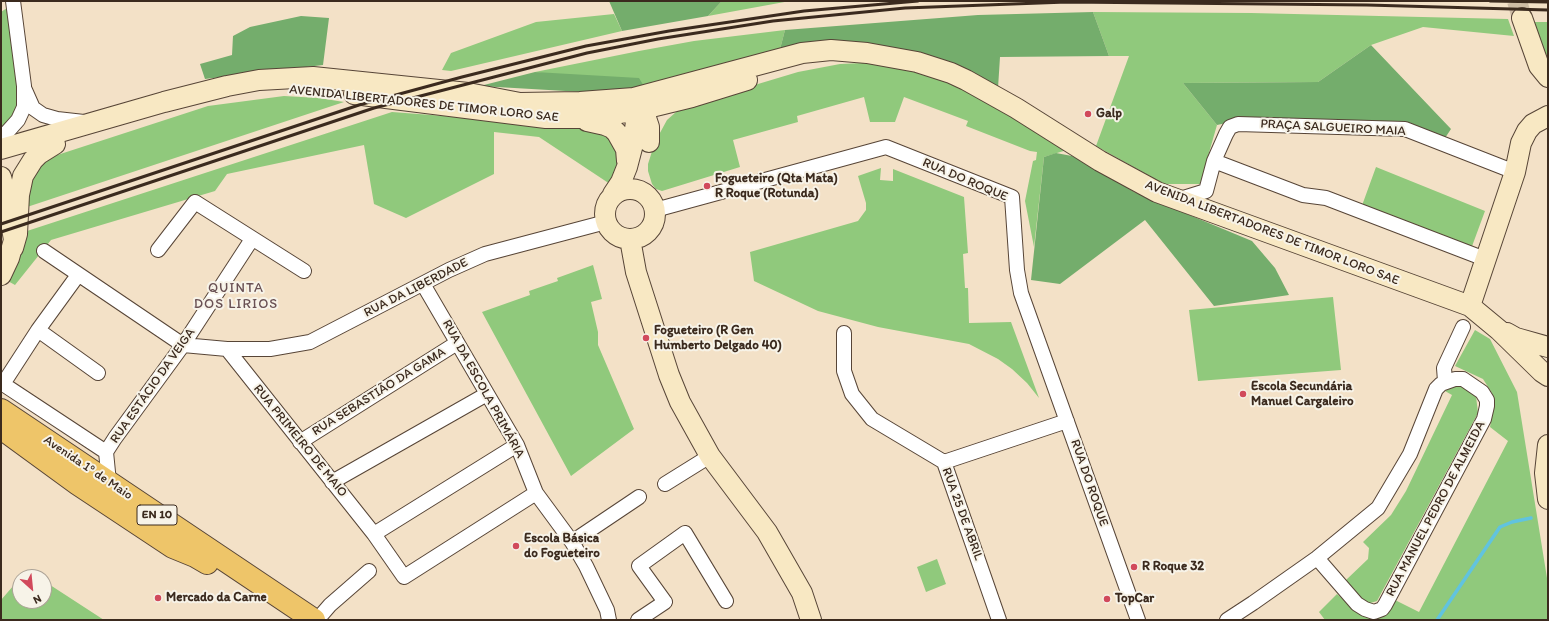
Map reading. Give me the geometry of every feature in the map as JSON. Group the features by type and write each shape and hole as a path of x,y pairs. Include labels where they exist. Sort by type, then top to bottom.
{"main road":[{"path":"1522,18 1539,66 1548,77"},
{"name":"AVENIDA LIBERTADORES DE TIMOR LORO SAE","path":"520,102 580,102 634,98 802,53 831,50 867,53 934,67 966,80 1016,108 1100,161 1157,192 1470,306 1499,330 1548,376"},
{"name":"AVENIDA LIBERTADORES DE TIMOR LORO SAE","path":"3,149 55,144 220,98 264,90 309,90 456,106 499,113 546,118 587,118 639,110 692,97 772,72 818,61 862,57 896,58"},
{"name":"AVENIDA LIBERTADORES DE TIMOR LORO SAE","path":"639,110 646,103 712,83 749,67"},
{"name":"AVENIDA LIBERTADORES DE TIMOR LORO SAE","path":"3,149 164,102 227,86 259,80 285,78 313,77 400,85 468,93 560,109 631,105 639,110"},
{"path":"639,110 635,122 633,144 622,182 604,209 606,222 612,233 619,237 630,239 636,239 644,235 650,230 654,222 652,204 641,178 642,161 649,142 664,115 674,107 692,97"},
{"path":"639,110 646,118 649,127 649,142"},
{"path":"1470,306 1514,172 1521,143 1527,131 1533,124 1548,116"},
{"path":"565,118 596,122 612,128 622,140 626,149 627,167"},
{"path":"7,248 18,229 19,195 23,176 36,157 55,144"},
{"path":"1,177 14,240 7,248"},
{"path":"613,194 628,188 636,189 643,192 652,204"},
{"path":"1,229 7,248 5,269 1,275"},
{"path":"630,239 636,272 668,375 680,402 710,456 767,532 802,594 811,620"},
{"name":"AVENIDA LIBERTADORES DE TIMOR LORO SAE","path":"1499,330 1516,338 1548,347"},
{"name":"Avenida 1º de Maio","path":"1,410 214,554 315,620"},
{"name":"Avenida 1º de Maio","path":"1,428 78,484 173,547 195,556 295,620"},
{"path":"1,439 46,460"},
{"path":"1548,445 1545,473 1548,499"}],"street":[{"path":"3,149 13,126 22,113 24,107 24,86 13,1"},
{"path":"24,86 33,108 43,115 57,120 94,122"},
{"name":"PRAÇA SALGUEIRO MAIA","path":"1177,200 1206,191 1214,161 1226,134 1230,127 1238,124 1405,129 1514,172"},
{"name":"RUA DO ROQUE","path":"652,204 886,147 1012,197 1017,270 1028,314 1138,620"},
{"path":"1214,161 1303,195 1326,198 1485,259"},
{"path":"158,250 195,202 304,271"},
{"name":"RUA DA LIBERDADE","path":"227,349 270,349 310,342 449,270 485,254 606,222"},
{"name":"RUA ESTÁCIO DA VEIGA","path":"109,482 106,452 183,345 252,239"},
{"path":"44,251 183,345 227,349"},
{"path":"78,275 38,330 98,373"},
{"name":"RUA DA ESCOLA PRIMÁRIA","path":"424,284 517,445 536,493 572,542 586,566 604,603 609,620"},
{"path":"1227,620 1317,558 1378,508 1410,454 1436,389 1445,381 1444,368 1463,328"},
{"name":"RUA ESTÁCIO DA VEIGA","path":"38,330 3,384 106,452"},
{"name":"RUA 25 DE ABRIL","path":"844,333 844,371 852,394 872,419 944,462 999,620"},
{"name":"RUA SEBASTIÃO DA GAMA","path":"300,442 457,342"},
{"name":"RUA PRIMEIRO DE MAIO","path":"227,349 374,534 404,577 536,493"},
{"name":"RUA MANUEL PEDRO DE ALMEIDA","path":"1317,558 1357,604 1374,612 1382,609 1386,605 1487,412 1487,400 1478,388 1463,379 1445,381"},
{"path":"332,482 487,394"},
{"path":"944,462 1067,421"},
{"path":"374,534 517,445"},
{"path":"665,484 710,456"},
{"path":"572,542 639,498"},
{"path":"638,620 665,602 639,566 685,533 726,601"},
{"path":"315,620 369,571"}],"green space":[{"path":"609,1 722,1 708,16 622,31"},
{"path":"722,1 790,1 708,16"},
{"path":"7,8 20,103 14,121 1,132 1,12"},
{"path":"1093,12 1251,13 1508,19 1514,36 1423,27 1371,45 1318,82 1183,83 1217,125 1200,184 1164,184 1096,146 1129,56 1109,56"},
{"path":"1093,12 1109,56 1000,57 998,88 938,58 889,50 779,53 785,30 978,15"},
{"path":"614,14 622,31 451,71 442,70 451,53 536,22"},
{"path":"301,16 329,18 323,65 205,79 200,64 232,55 233,36 250,27"},
{"path":"1533,22 1548,22 1548,55 1540,54"},
{"path":"785,30 779,53 645,88 535,72 694,41"},
{"path":"1371,45 1451,129 1445,138 1236,121 1217,125 1183,83 1318,82"},
{"path":"863,63 883,65 928,75 955,84 1070,149 1044,157 1034,247 1025,201 1033,161 1036,160 1037,152 1030,151 966,126 968,121 904,97 895,122 870,122 864,97 797,116 798,122 733,140 740,167 662,191 656,189 652,184 648,171 648,164 655,142 667,120 676,112 688,105 798,72 840,64"},
{"path":"535,72 639,78 645,88 617,94 480,86"},
{"path":"284,96 319,98 344,102 24,208 34,171 45,159 208,106"},
{"path":"392,112 601,128 616,145 621,162 610,184 539,137 494,132 494,174 406,218 374,204 364,145 227,174 215,191 51,240 15,285 6,280 24,232"},
{"path":"1056,153 1072,156 1101,171 1134,192 1252,241 1275,268 1289,295 1214,306 1145,220 1060,284 1031,280 1044,157"},
{"path":"1376,167 1485,211 1471,249 1360,211"},
{"path":"881,168 880,180 893,181 893,169 964,197 968,253 963,254 965,288 968,288 969,323 1011,322 1039,398 1027,383 1012,369 998,359 969,344 878,327 818,311 754,281 750,252 858,221 866,210 866,203 858,176"},
{"path":"593,265 602,299 591,302 598,332 598,345 634,429 571,476 482,312 530,295 529,291 558,281 557,278"},
{"path":"1333,297 1341,370 1198,381 1189,310"},
{"path":"1475,330 1490,339 1517,392 1547,578 1548,620 1325,620 1319,612 1337,594 1360,614 1370,618 1385,615 1395,600 1419,612 1508,441 1490,427 1494,404 1492,393 1483,379 1455,366"},
{"path":"1458,384 1476,396 1478,413 1377,601 1367,604 1355,594 1346,580 1368,559 1369,548 1363,542 1391,515 1406,491 1452,395 1445,391"},
{"path":"937,559 946,584 926,592 917,567"},
{"path":"52,586 104,620 1,620 1,600 12,587 12,609 52,609"}],"waterway":[{"path":"1437,620 1500,527 1512,522 1531,518"}],"tunnel":[{"path":"1517,1 1522,18"}],"railway":[{"path":"1,224 359,105 586,46 669,31 804,11 918,1"},
{"path":"1490,1 1548,2"},
{"path":"1,232 374,108 587,53 658,39 773,21 905,8 1067,2 1367,5 1548,10"}],"place":[{"name":"Galp","path":"1088,114"},
{"name":"Fogueteiro (Qta Mata) R Roque (Rotunda)","path":"707,186"},
{"name":"Fogueteiro (R Gen Humberto Delgado 40)","path":"646,338"},
{"name":"Escola Secundária Manuel Cargaleiro","path":"1243,394"},
{"name":"Escola Básica do Fogueteiro","path":"516,546"},
{"name":"R Roque 32","path":"1134,567"},
{"name":"Mercado da Carne","path":"158,598"},
{"name":"TopCar","path":"1107,599"}],"district":[{"name":"QUINTA DOS LIRIOS","path":"236,296"}]}
